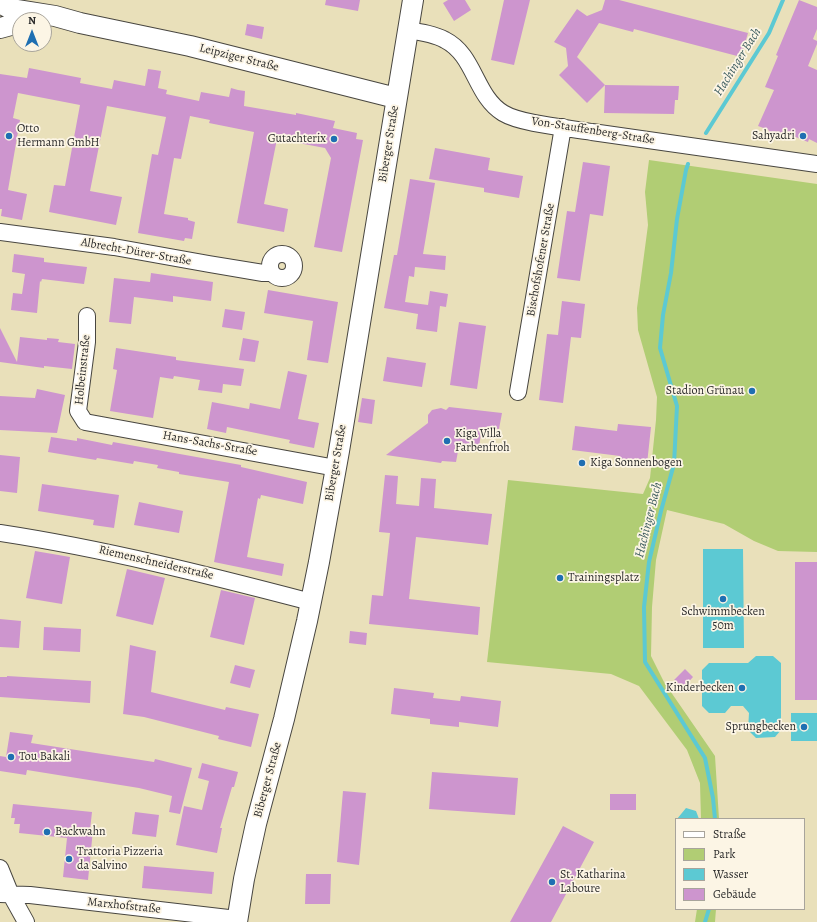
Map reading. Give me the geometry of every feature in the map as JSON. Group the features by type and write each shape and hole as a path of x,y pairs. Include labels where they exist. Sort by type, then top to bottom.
{"main road":[{"name":"Biberger Straße","path":"237,920 256,824 284,719 311,602 336,468 413,0"},
{"name":"Leipziger Straße","path":"0,3 11,9 55,16 80,23 190,46 315,76 396,98"},
{"name":"Leipziger Straße","path":"52,25 80,23"},
{"path":"0,28 12,25"}],"street":[{"name":"Von-Stauffenberg-Straße","path":"408,30 446,40 454,46 466,60 482,91 503,113 517,119 563,128 817,164"},
{"name":"Bischofshofener Straße","path":"518,392 563,128"},
{"name":"Albrecht-Dürer-Straße","path":"0,232 100,245 209,264 272,272"},
{"name":"Holbeinstraße","path":"84,422 78,411 87,342 87,316"},
{"name":"Hans-Sachs-Straße","path":"84,422 336,468"},
{"name":"Riemenschneiderstraße","path":"0,533 96,550 172,566 311,602"},
{"path":"0,868 5,894 26,922"},
{"name":"Marxhofstraße","path":"5,894 30,895 237,920"}],"green space":[{"path":"649,160 817,184 817,552 778,551 754,541 724,524 667,510 656,560 652,607 651,656 664,682 715,756 719,818 701,818 700,783 687,750 639,686 611,674 487,662 508,480 643,494 650,478 657,397 638,330 637,308 648,225 645,192"},
{"path":"697,910 716,910 715,922 695,922"}],"water":[{"name":"Schwimmbecken 50m","path":"703,549 743,549 744,648 703,648"},
{"name":"Kinderbecken","path":"756,656 773,656 781,663 781,730 775,737 756,738 748,730 749,713 743,706 731,706 725,713 709,713 702,706 702,670 709,663 748,663"},
{"name":"Sprungbecken","path":"791,713 817,713 817,741 791,741"},
{"path":"686,808 696,811 699,818 678,818"}],"building":[{"path":"326,0 360,0 358,11 325,5"},
{"path":"448,0 465,0 471,10 454,21 443,3"},
{"path":"504,0 530,0 514,65 491,60"},
{"path":"605,0 619,0 748,33 741,57 634,29 633,32 599,23 577,57 605,85 587,103 559,75 568,66 566,48 554,42 577,9 587,16 602,10"},
{"path":"799,0 817,7 817,29 813,39 817,41 817,44 808,66 817,70 817,143 809,139 808,142 788,134 786,139 768,132 769,130 758,126 774,90 765,87 778,56 776,55"},
{"path":"247,24 264,27 262,39 245,35"},
{"path":"29,68 81,78 80,83 112,89 114,80 145,86 148,69 161,71 158,88 167,90 166,94 199,101 201,92 229,97 231,88 245,91 244,106 296,115 296,113 335,121 333,128 357,133 356,139 363,140 342,252 314,247 331,158 325,148 277,139 264,204 288,209 284,232 237,223 254,132 209,123 210,120 190,116 181,159 174,158 164,214 188,218 188,220 195,222 192,239 185,238 184,241 138,233 152,154 158,155 166,117 107,106 90,191 122,197 116,225 49,212 54,185 65,186 80,105 18,93 13,118 20,120 8,190 27,194 22,220 1,216 0,74 27,78"},
{"path":"605,85 679,86 678,100 675,100 674,114 604,113"},
{"path":"435,148 490,158 488,170 523,176 519,198 484,192 484,188 429,179"},
{"path":"583,162 610,166 603,216 590,214 580,281 557,278 567,211 575,212"},
{"path":"410,179 435,183 423,254 446,256 445,270 415,267 414,277 409,276 405,302 428,305 430,291 448,294 446,307 440,306 437,332 416,329 418,314 384,308 394,255 397,255"},
{"path":"14,254 44,258 44,262 87,267 84,284 42,279 41,282 40,281 37,313 11,310 13,293 22,294 25,274 12,272"},
{"path":"151,273 213,282 211,301 173,296 173,302 134,297 131,324 109,322 114,278 150,282"},
{"path":"268,290 338,302 328,363 307,360 313,321 264,313"},
{"path":"562,301 585,304 581,338 571,337 563,403 539,400 547,334 558,335"},
{"path":"225,309 245,312 242,330 222,327"},
{"path":"459,322 486,326 477,389 450,385"},
{"path":"0,328 17,362 20,337 47,340 47,338 59,339 58,342 75,344 72,369 44,366 44,368 0,362"},
{"path":"243,338 259,341 255,362 239,360"},
{"path":"116,348 176,357 176,360 244,369 241,386 223,384 222,393 198,390 200,380 174,376 173,379 160,377 153,418 110,411 117,370 113,369"},
{"path":"387,357 426,363 422,387 383,381"},
{"path":"288,371 307,375 298,419 319,423 314,448 289,443 290,440 227,427 226,433 207,429 212,402 249,409 250,403 280,409"},
{"path":"37,389 65,395 57,433 0,430 0,396 35,398"},
{"path":"362,398 375,400 372,424 358,422"},
{"path":"449,407 502,413 499,429 482,427 479,447 459,446 456,462 442,461 441,463 386,455 428,423 428,415 432,410 441,408 446,410"},
{"path":"618,424 651,427 647,464 619,461 620,456 572,450 575,426 617,431"},
{"path":"51,437 77,441 77,438 112,445 113,442 241,465 241,467 307,482 303,504 261,495 260,499 258,498 247,557 284,564 282,576 214,562 229,482 179,474 179,472 157,468 158,465 134,461 133,464 97,458 96,460 48,452"},
{"path":"0,455 20,457 17,493 0,491"},
{"path":"385,475 398,476 396,504 419,506 421,478 436,479 434,508 492,514 488,545 416,537 409,599 480,607 478,635 369,624 372,595 383,596 390,533 379,532"},
{"path":"42,484 119,495 114,528 93,525 94,520 38,511"},
{"path":"139,502 183,511 179,533 134,525"},
{"path":"35,551 70,557 62,604 26,598"},
{"path":"795,562 817,562 817,700 795,700"},
{"path":"127,569 165,578 153,625 116,616"},
{"path":"221,590 255,598 244,645 210,637"},
{"path":"0,619 21,621 19,648 0,647"},
{"path":"44,627 81,629 80,652 43,650"},
{"path":"350,631 367,633 366,645 349,643"},
{"path":"130,645 156,651 151,692 225,710 226,707 259,714 251,747 218,739 219,736 144,717 123,714"},
{"path":"235,665 255,670 250,688 230,683"},
{"path":"685,669 693,677 683,688 674,680"},
{"path":"7,676 91,681 90,703 0,697 0,677"},
{"path":"394,688 434,693 433,698 460,701 461,696 501,701 498,727 459,722 459,727 430,724 430,719 391,714"},
{"path":"10,732 33,735 31,743 154,762 155,759 192,768 180,814 169,812 172,796 139,788 27,770 26,775 0,771 0,756 6,757"},
{"path":"202,763 238,772 220,828 222,828 217,853 176,845 184,806 202,810 209,781 198,778"},
{"path":"432,772 518,778 515,815 429,809"},
{"path":"343,791 366,793 359,865 337,862"},
{"path":"610,794 636,794 636,810 610,810"},
{"path":"13,804 92,812 90,830 93,830 88,880 63,877 67,838 19,833 20,824 14,824 15,818 11,818"},
{"path":"135,812 159,815 156,837 132,834"},
{"name":"St. Katharina Laboure","path":"563,826 594,842 551,922 510,922"},
{"path":"144,866 214,872 212,894 142,888"},
{"path":"306,874 331,874 330,904 305,904"}],"waterway":[{"name":"Hachinger Bach","path":"706,133 769,33 783,0"},
{"name":"Hachinger Bach","path":"688,164 677,219 671,273 663,315 660,348 677,406 674,464 649,562 644,607 645,662 705,758 713,798 715,818"},
{"name":"Hachinger Bach","path":"705,922 709,910"}],"place":[{"name":"Otto Hermann GmbH","path":"9,136"},
{"name":"Sahyadri","path":"803,136"},
{"name":"Gutachterix","path":"334,139"},
{"name":"Stadion Grünau","path":"752,391"},
{"name":"Kiga Villa Farbenfroh","path":"447,441"},
{"name":"Kiga Sonnenbogen","path":"582,463"},
{"name":"Trainingsplatz","path":"560,578"},
{"name":"Schwimmbecken 50m","path":"723,599"},
{"name":"Kinderbecken","path":"742,688"},
{"name":"Sprungbecken","path":"804,727"},
{"name":"Tou Bakali","path":"11,757"},
{"name":"Backwahn","path":"47,832"},
{"name":"Trattoria Pizzeria da Salvino","path":"69,859"},
{"name":"St. Katharina Laboure","path":"552,882"}]}
